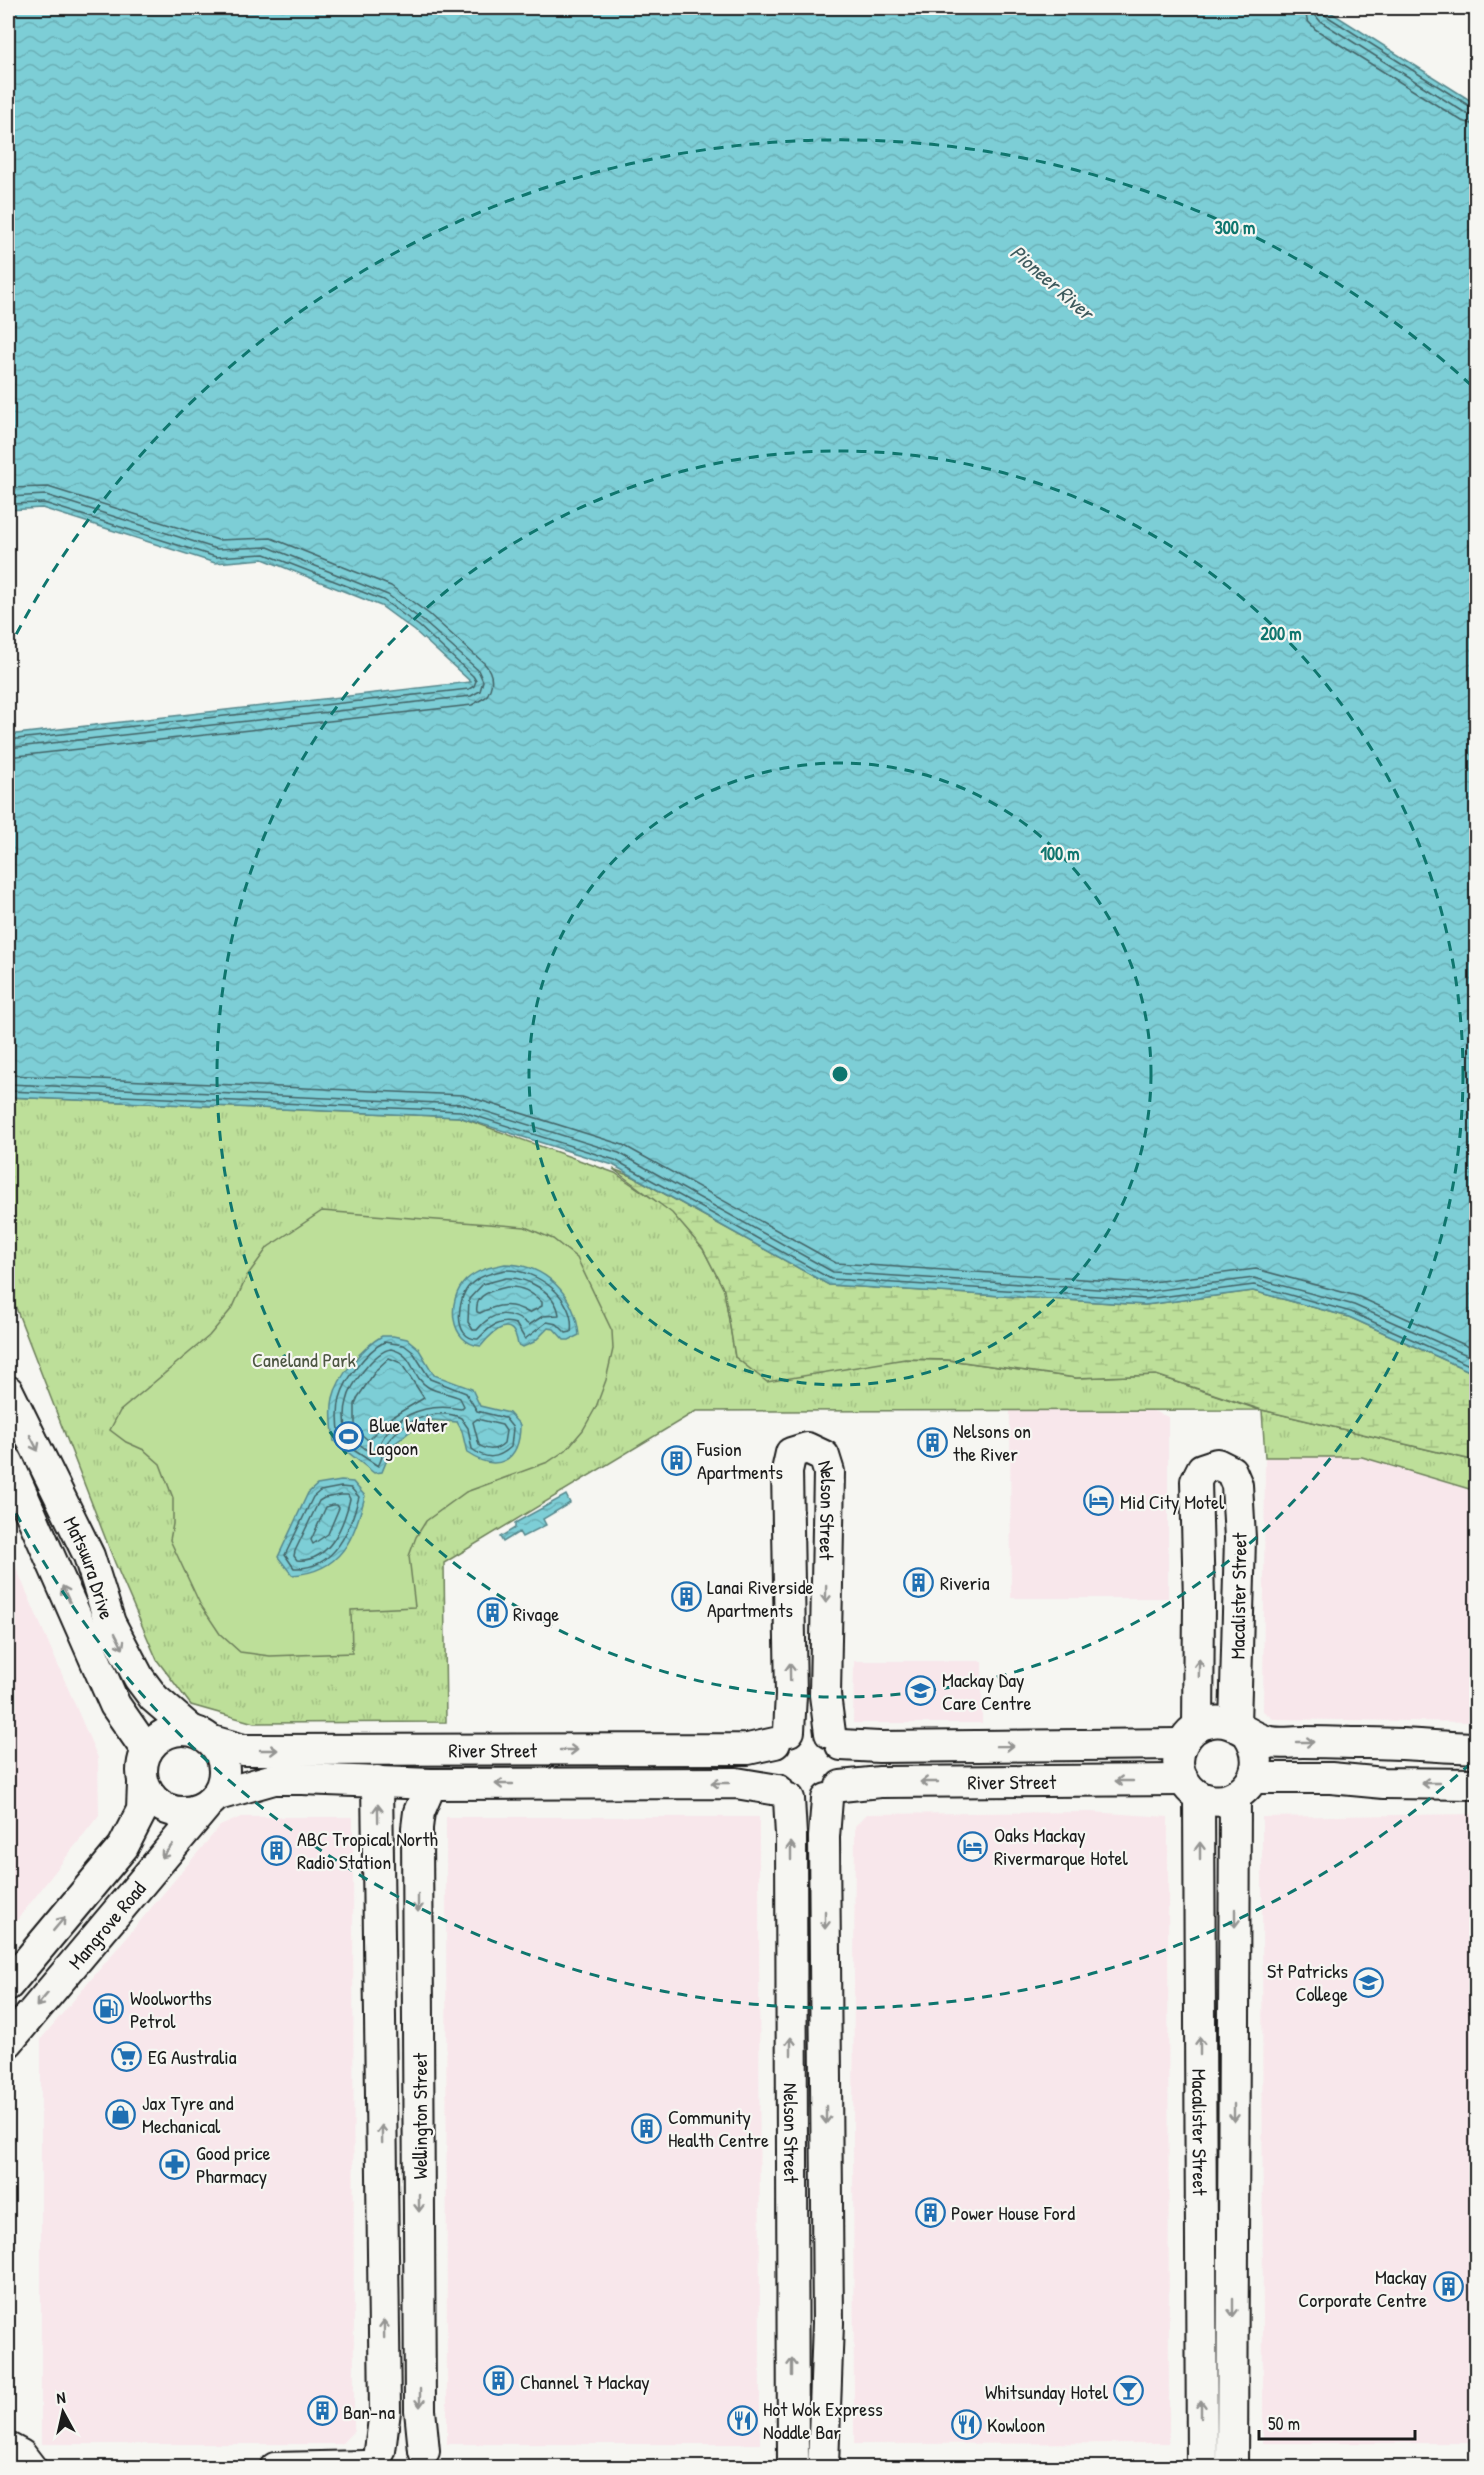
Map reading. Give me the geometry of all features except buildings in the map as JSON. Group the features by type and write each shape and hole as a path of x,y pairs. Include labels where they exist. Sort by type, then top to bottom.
{"street":[{"name":"Matsuura Drive","path":"8,1391 89,1556 110,1623 139,1678 154,1698 202,1736"},
{"name":"Nelson Street","path":"782,1737 791,1695 787,1471 791,1453 807,1448 824,1456 829,1472 825,1695 836,1739"},
{"name":"Matsuura Drive","path":"8,1462 115,1705 147,1751"},
{"name":"Macalister Street","path":"1190,1735 1199,1601 1196,1481 1202,1469 1217,1464 1231,1471 1237,1485 1240,1538 1237,1603 1242,1729"},
{"path":"1199,1601 1237,1603"},
{"path":"1476,1748 1396,1743 1270,1742 1217,1721 1190,1735 1178,1762 1191,1788 1217,1801 1245,1787 1331,1778 1384,1783 1476,1784"},
{"path":"810,1726 836,1739 847,1766 834,1792 815,1803 801,1803 783,1794 771,1779 769,1767 770,1754 782,1737 810,1726"},
{"path":"1242,1729 1254,1744 1258,1755 1258,1767 1245,1787"},
{"path":"178,1730 202,1736 219,1750 225,1773 211,1801 187,1812 169,1810 158,1804 143,1784 143,1762 147,1751 165,1733 178,1730"},
{"name":"River Street","path":"836,1739 879,1747 1190,1735"},
{"name":"River Street","path":"202,1736 244,1750 394,1751 748,1749 782,1737"},
{"name":"River Street","path":"211,1801 274,1779 431,1784 736,1783 783,1794"},
{"name":"Wellington Street","path":"370,2461 385,2411 377,1781"},
{"name":"River Street","path":"834,1792 880,1782 1191,1788"},
{"name":"Mangrove Road","path":"8,1985 123,1847 142,1810 143,1784"},
{"name":"Wellington Street","path":"431,1784 420,1812 417,1828 420,2409 431,2459"},
{"name":"Macalister Street","path":"1232,2467 1245,1787"},
{"name":"Macalister Street","path":"1191,1788 1202,2467"},
{"name":"Nelson Street","path":"824,2467 828,2323 824,1849 834,1792"},
{"name":"Nelson Street","path":"783,1794 791,1834 793,2468"},
{"name":"Mangrove Road","path":"8,2042 211,1801"},
{"path":"275,2468 370,2461 402,2445 431,2459"},
{"path":"793,2468 808,2462 824,2467"},
{"path":"1202,2467 1214,2462 1232,2467"}],"shaded area":[{"path":"1010,1410 1151,1410 1168,1417 1168,1598 1011,1598"},
{"path":"1265,1457 1362,1457 1476,1492 1476,1722 1273,1719 1263,1711"},
{"path":"8,1549 98,1758 99,1815 8,1932"},
{"path":"854,1661 982,1661 982,1723 853,1723"},
{"path":"1091,1812 1168,1817 1169,2443 854,2444 855,1826 867,1814"},
{"name":"St Patricks College","path":"1476,1814 1476,2443 1263,2443 1262,1817"},
{"path":"241,1817 353,1817 354,2431 341,2444 41,2444 41,2039 220,1826"},
{"path":"446,1817 759,1817 760,2444 447,2444"}],"green space":[{"name":"Caneland Park","path":"8,1097 459,1117 615,1173 672,1212 703,1249 724,1289 735,1357 949,1360 1076,1378 1156,1375 1260,1410 696,1411 444,1563 446,1722 254,1723 191,1705 157,1660 115,1563 14,1303 8,1296"},
{"path":"613,1169 634,1177 829,1285 1145,1305 1253,1291 1349,1317 1476,1374 1476,1461 1262,1410 1156,1375 1076,1378 949,1360 905,1359 767,1382 735,1357 724,1290 703,1249 672,1213"},
{"name":"Blue Water Lagoon","path":"322,1211 525,1227 553,1239 577,1258 612,1331 613,1349 606,1380 596,1407 583,1430 566,1450 548,1462 466,1492 426,1521 416,1537 409,1556 415,1607 351,1610 352,1653 270,1656 240,1652 220,1634 200,1604 170,1540 173,1524 173,1498 160,1464 144,1450 126,1442 110,1430 120,1411 209,1336 233,1307 247,1276 268,1247"},
{"path":"1262,1410 1476,1461 1476,1491 1362,1457 1265,1457"}],"water":[{"name":"Pioneer River","path":"8,8 1324,8 1476,104 1476,1374 1349,1317 1253,1291 1145,1305 829,1285 613,1165 459,1117 8,1097 8,735 471,682 415,631 381,606 263,559 215,563 42,508 8,510"},
{"path":"505,1264 533,1269 556,1284 572,1307 579,1335 564,1340 554,1329 548,1328 534,1342 523,1347 518,1345 516,1335 508,1327 497,1330 481,1346 462,1338 454,1319 455,1298 460,1288 475,1274"},
{"path":"382,1336 407,1339 418,1348 434,1375 472,1389 480,1406 509,1413 520,1425 516,1448 511,1455 497,1463 478,1459 467,1453 462,1431 457,1422 432,1420 417,1426 393,1445 382,1472 374,1473 334,1441 332,1408 336,1389 352,1363 367,1347"},
{"path":"341,1481 353,1482 365,1496 350,1539 334,1560 323,1567 292,1575 278,1557 308,1493 317,1485"},
{"path":"566,1495 570,1503 543,1519 546,1525 522,1537 519,1532 503,1542 500,1537 515,1528 515,1523"}],"place":[{"name":"Blue Water Lagoon","path":"348,1436"},
{"name":"Nelsons on the River","path":"932,1442"},
{"name":"Fusion Apartments","path":"676,1460"},
{"name":"Mid City Motel","path":"1099,1501"},
{"name":"Riveria","path":"919,1582"},
{"name":"Lanai Riverside Apartments","path":"686,1597"},
{"name":"Rivage","path":"492,1613"},
{"name":"Mackay Day Care Centre","path":"921,1691"},
{"name":"Oaks Mackay Rivermarque Hotel","path":"973,1846"},
{"name":"ABC Tropical North Radio Station","path":"276,1850"},
{"name":"St Patricks College","path":"1369,1982"},
{"name":"Woolworths Petrol","path":"109,2009"},
{"name":"EG Australia","path":"127,2056"},
{"name":"Jax Tyre and Mechanical","path":"121,2114"},
{"name":"Community Health Centre","path":"647,2128"},
{"name":"Good price Pharmacy","path":"175,2164"},
{"name":"Power House Ford","path":"930,2212"},
{"name":"Mackay Corporate Centre","path":"1448,2287"},
{"name":"Channel 7 Mackay","path":"499,2381"},
{"name":"Whitsunday Hotel","path":"1129,2391"},
{"name":"Ban-na","path":"322,2411"},
{"name":"Hot Wok Express Noddle Bar","path":"742,2420"},
{"name":"Kowloon","path":"966,2424"}]}
